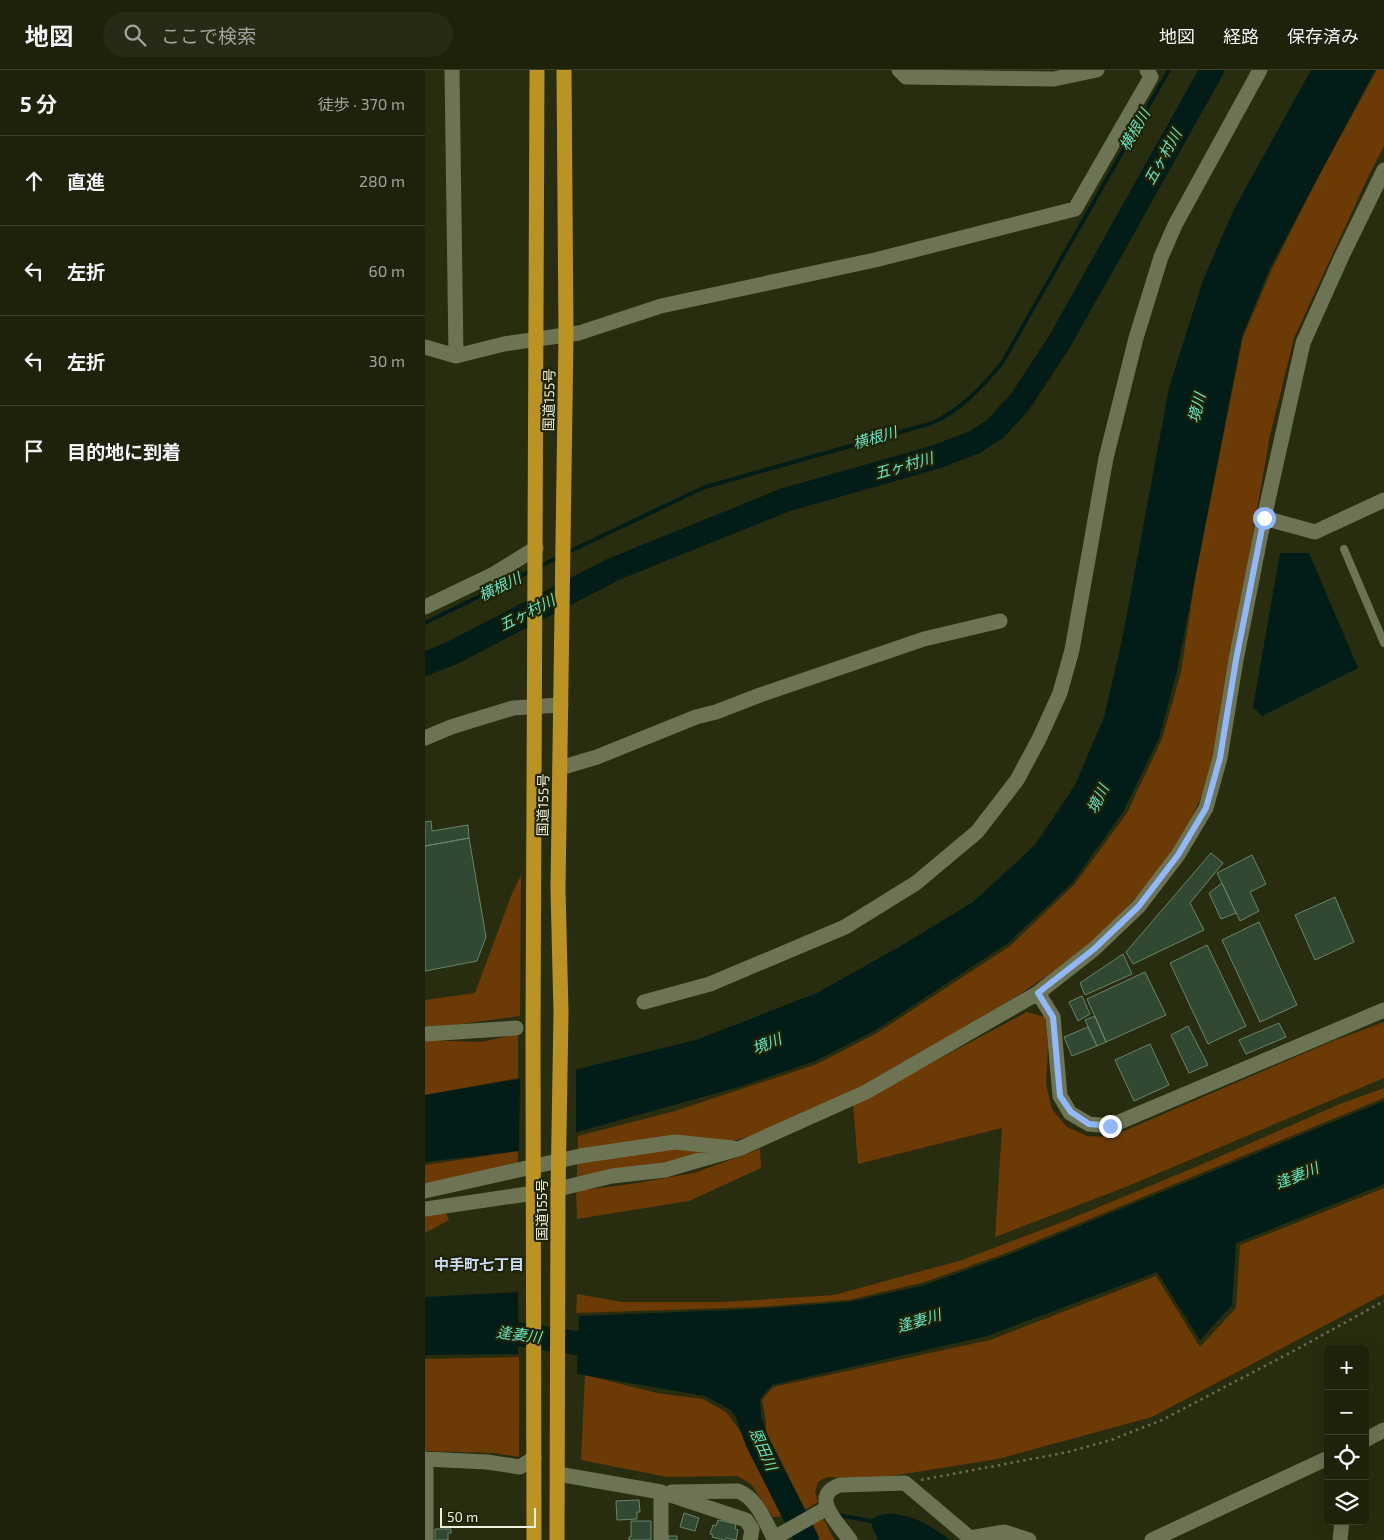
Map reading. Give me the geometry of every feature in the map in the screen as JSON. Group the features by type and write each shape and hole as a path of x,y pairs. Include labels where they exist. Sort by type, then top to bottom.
{"highway":[{"name":"国道155号","path":"533,1540 537,70"},
{"name":"国道155号","path":"557,1540 558,1188 561,1013 558,889 567,335 564,70"}],"street":[{"path":"452,70 456,356"},
{"path":"899,70 906,77 1054,78 1097,70"},
{"path":"425,347 456,356 503,344 579,333 661,306 875,260 1075,209 1151,77 1147,70"},
{"path":"644,1002 710,984 845,926 916,883 977,832 1017,780 1039,739 1060,693 1072,650 1106,458 1136,338 1161,257 1175,224 1260,70"},
{"path":"558,1188 612,1176 665,1170 741,1148 866,1092 1038,993 1094,949 1139,906 1178,855 1206,808 1220,758 1236,660 1264,518 1303,343 1342,256 1384,170"},
{"path":"1264,518 1315,532 1384,500"},
{"path":"425,607 494,574 536,551"},
{"path":"560,768 597,757 696,717 716,712 924,639 1001,621"},
{"path":"425,738 451,727 513,708 561,705"},
{"path":"1038,993 1053,1017 1060,1096 1071,1112 1089,1124 1110,1126 1384,1010"},
{"path":"425,1034 516,1028"},
{"path":"425,1191 580,1156 675,1142 741,1148"},
{"path":"425,1209 534,1193"},
{"path":"1369,1438 1384,1430"},
{"path":"427,1540 425,1459 487,1462 520,1467 534,1458"},
{"path":"1152,1540 1324,1460"},
{"path":"557,1468 661,1492 746,1520 752,1529 750,1540"},
{"path":"850,1540 827,1508 825,1499 827,1492 840,1485 905,1483 970,1538 1005,1532 1029,1540"},
{"path":"661,1492 738,1491 746,1494 755,1503 775,1539 827,1508"},
{"path":"661,1492 661,1540"},
{"path":"1340,1540 1342,1525"}],"lane":[{"path":"1343,549 1384,643"}],"path":[{"path":"905,1483 1068,1452 1111,1440 1162,1420 1384,1301"}],"shaded area":[{"path":"1377,70 1384,70 1384,146 1294,338 1270,435 1217,740 1204,791 1183,836 1147,886 1070,961 1012,999 858,1088 758,1134 729,1142 578,1151 578,1136 675,1111 817,1064 877,1033 1010,946 1074,885 1127,813 1162,739 1181,672 1196,573 1243,337 1272,269 1316,181"},
{"path":"521,875 520,1016 425,1029 425,1000 475,993 511,896"},
{"path":"1027,1012 1045,1017 1048,1048 1046,1084 1052,1109 1067,1127 1087,1136 1110,1137 1333,1041 1384,1022 1384,1078 1128,1186 995,1237 1002,1128 858,1164 853,1105"},
{"path":"518,1034 518,1078 425,1095 425,1040 480,1042"},
{"path":"1384,1088 1384,1098 1009,1252 925,1282 849,1300 758,1307 576,1313 577,1294 622,1302 723,1302 834,1295 962,1260 1065,1221 1340,1104"},
{"path":"675,1147 711,1151 711,1155 577,1180 577,1162"},
{"path":"760,1149 761,1168 689,1201 577,1219 576,1191 694,1173"},
{"path":"518,1151 517,1166 425,1185 425,1165"},
{"path":"1384,1188 1384,1294 1152,1417 998,1459 885,1477 827,1477 818,1482 815,1492 818,1502 800,1513 764,1443 766,1421 762,1400 773,1387 990,1340 1156,1276 1200,1347 1236,1308 1240,1245"},
{"path":"445,1211 449,1220 425,1233 425,1217"},
{"path":"519,1357 519,1457 493,1453 425,1451 425,1359"},
{"path":"585,1375 657,1393 703,1399 726,1412 756,1452 787,1516 773,1517 751,1484 737,1476 667,1477 581,1460"},
{"path":"823,1518 836,1540 817,1540 809,1525"}],"water":[{"name":"境川","path":"1311,70 1375,70 1270,268 1242,336 1177,671 1159,738 1123,812 1072,883 1008,943 876,1030 815,1061 742,1086 577,1132 518,1151 425,1162 425,1095 578,1069 696,1040 817,993 899,947 973,902 1035,845 1075,785 1104,717 1122,640 1169,388 1203,280 1234,209"},
{"path":"1280,553 1309,553 1358,668 1262,716 1253,707"},
{"path":"1384,1101 1384,1184 1236,1243 1232,1305 1200,1340 1157,1272 987,1336 772,1385 760,1399 762,1435 750,1437 731,1410 705,1396 577,1374 579,1316 754,1309 849,1302 925,1285 1011,1254"},
{"path":"518,1292 519,1354 425,1355 425,1297"},
{"path":"884,1514 893,1514 923,1522 950,1540 878,1540 871,1521"}],"pier":[{"path":"576,1067 576,1135 519,1153 520,1076"},
{"path":"519,1290 521,1354 518,1356"}],"building":[{"path":"431,821 432,831 468,825 469,838 425,846 425,822"},
{"path":"469,838 486,937 477,961 425,971 425,846"},
{"path":"1211,853 1223,863 1190,903 1204,930 1133,964 1126,952"},
{"path":"1252,855 1266,884 1250,892 1259,911 1240,921 1217,873"},
{"path":"1222,883 1236,913 1221,919 1209,893"},
{"path":"1335,897 1354,942 1315,960 1295,915"},
{"path":"1259,922 1297,1005 1260,1022 1222,940"},
{"path":"1207,945 1246,1026 1208,1044 1170,963"},
{"path":"1123,954 1132,974 1085,995 1080,983"},
{"path":"1145,972 1166,1015 1106,1042 1087,999"},
{"path":"1082,996 1090,1014 1078,1021 1069,1002"},
{"path":"1095,1016 1106,1042 1097,1046 1085,1020"},
{"path":"1279,1023 1286,1037 1246,1054 1239,1040"},
{"path":"1188,1026 1208,1065 1189,1073 1171,1035"},
{"path":"1088,1027 1097,1046 1072,1056 1064,1037"},
{"path":"1150,1044 1169,1085 1134,1101 1115,1060"},
{"path":"639,1500 640,1512 637,1512 637,1519 617,1520 616,1501"},
{"path":"684,1513 699,1518 695,1531 680,1527"},
{"path":"718,1520 736,1524 735,1529 738,1530 736,1540 712,1537 713,1535 710,1534 713,1525 716,1526"},
{"path":"631,1521 651,1521 651,1540 629,1540 629,1537 631,1537"},
{"path":"435,1529 451,1529 451,1533 448,1533 448,1540 435,1540"},
{"path":"668,1536 677,1536 677,1540 669,1540"}],"waterway":[{"name":"横根川","path":"566,553 705,487 932,423 961,405 1002,363 1169,70"},
{"name":"五ヶ村川","path":"425,664 454,652 612,570 785,500 936,457 975,442 995,429 1020,402 1060,341 1212,70"},
{"name":"横根川","path":"539,567 560,556"},
{"name":"横根川","path":"425,623 531,571"},
{"name":"逢妻川","path":"425,1331 496,1331 610,1348"},
{"name":"恩田川","path":"746,1406 757,1441 807,1540"},
{"path":"794,1515 804,1514"},
{"path":"838,1515 876,1522"}],"district":[{"name":"中手町七丁目","path":"479,1265"}],"route":[{"path":"1110,1126 1089,1124 1071,1112 1060,1096 1053,1017 1038,993 1094,949 1139,906 1178,855 1206,808 1220,758 1236,660 1264,518"}]}
